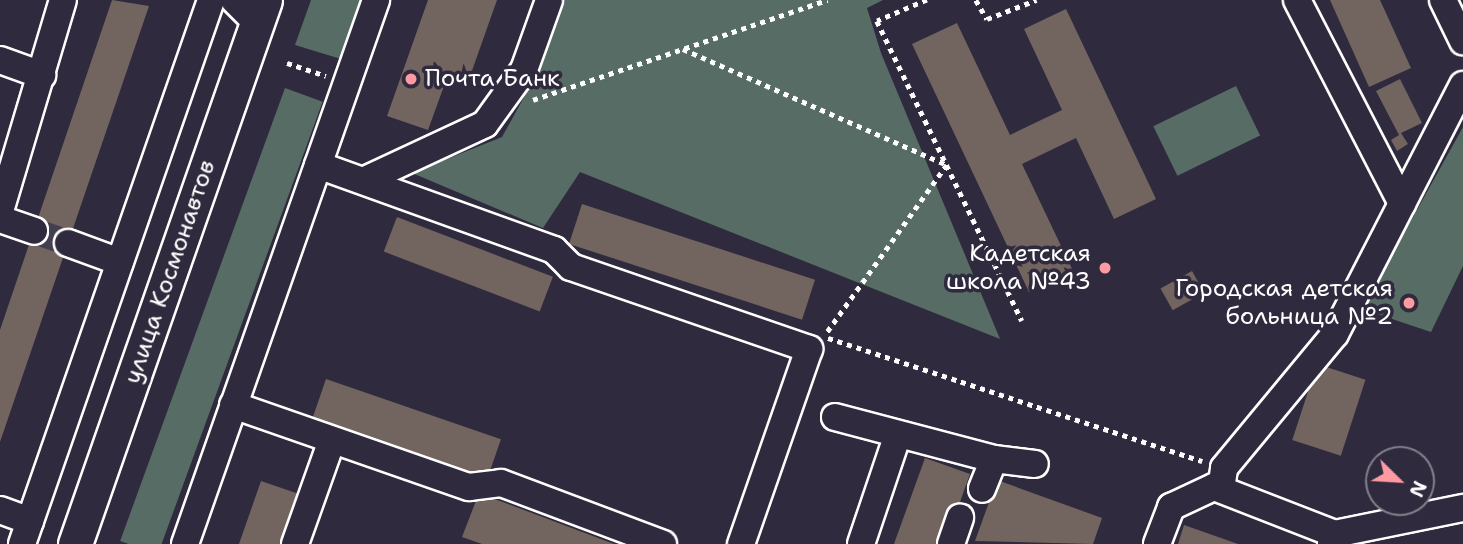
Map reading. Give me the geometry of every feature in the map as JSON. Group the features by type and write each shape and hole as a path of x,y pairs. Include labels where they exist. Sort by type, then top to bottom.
{"main road":[{"name":"улица Космонавтов","path":"75,544 252,8"}],"lane":[{"path":"0,211 63,0"},
{"path":"0,510 26,533 211,0"},
{"path":"185,544 376,0"},
{"path":"365,180 485,124 524,70 549,0"},
{"path":"1297,0 1402,203"},
{"path":"1443,0 1463,41"},
{"path":"0,61 42,75"},
{"path":"1157,544 1171,507 1219,478 1335,334 1463,85"},
{"path":"318,164 554,250 571,267 816,342 741,544"},
{"path":"0,219 34,231"},
{"path":"68,243 120,262"},
{"path":"233,405 469,487 501,484 663,544"},
{"path":"835,417 897,437 994,459 1035,464"},
{"path":"861,544 897,437"},
{"path":"295,544 332,440"},
{"path":"982,489 994,459"},
{"path":"1219,478 1333,539 1463,508"},
{"path":"950,544 960,518"}],"path":[{"path":"493,114 827,0"},
{"path":"928,0 877,21 1022,321"},
{"path":"976,0 987,19 1035,0"},
{"path":"683,49 947,165"},
{"path":"288,63 330,78"},
{"path":"947,165 816,342 1219,478"}],"green space":[{"path":"311,0 362,0 341,59 295,45"},
{"path":"560,0 883,0 867,8 881,53 1000,339 580,172 543,228 412,173 502,137 528,90"},
{"path":"1236,86 1260,135 1177,176 1153,126"},
{"path":"285,88 323,102 162,544 129,544 120,541"},
{"path":"1463,127 1463,266 1431,332 1362,309"}],"building":[{"path":"112,0 149,6 0,442 0,330"},
{"path":"428,0 497,0 468,82 448,75 428,130 387,116"},
{"path":"1330,0 1380,0 1411,68 1369,87"},
{"path":"1066,9 1156,199 1114,219 1076,138 1022,164 1073,271 1029,292 912,44 957,23 1010,135 1062,110 1024,29"},
{"path":"1400,79 1422,123 1401,133 1408,144 1397,151 1391,140 1399,135 1376,91"},
{"path":"582,204 815,280 802,320 569,244"},
{"path":"397,217 553,277 540,311 384,252"},
{"path":"1192,271 1204,293 1173,310 1161,288"},
{"path":"1317,364 1366,380 1341,456 1292,440"},
{"path":"326,379 501,439 487,481 312,421"},
{"path":"925,458 970,474 945,544 894,544"},
{"path":"997,480 1102,518 1093,544 975,541"},
{"path":"261,481 299,494 281,544 239,544"},
{"path":"479,493 614,544 482,544 462,537"},
{"path":"1184,525 1238,544 1178,544"}],"tunnel":[{"path":"34,231 68,243"}],"place":[{"name":"Почта Банк","path":"411,79"},
{"name":"Кадетская школа №43","path":"1105,268"},
{"name":"Городская детская больница №2","path":"1409,303"}]}
